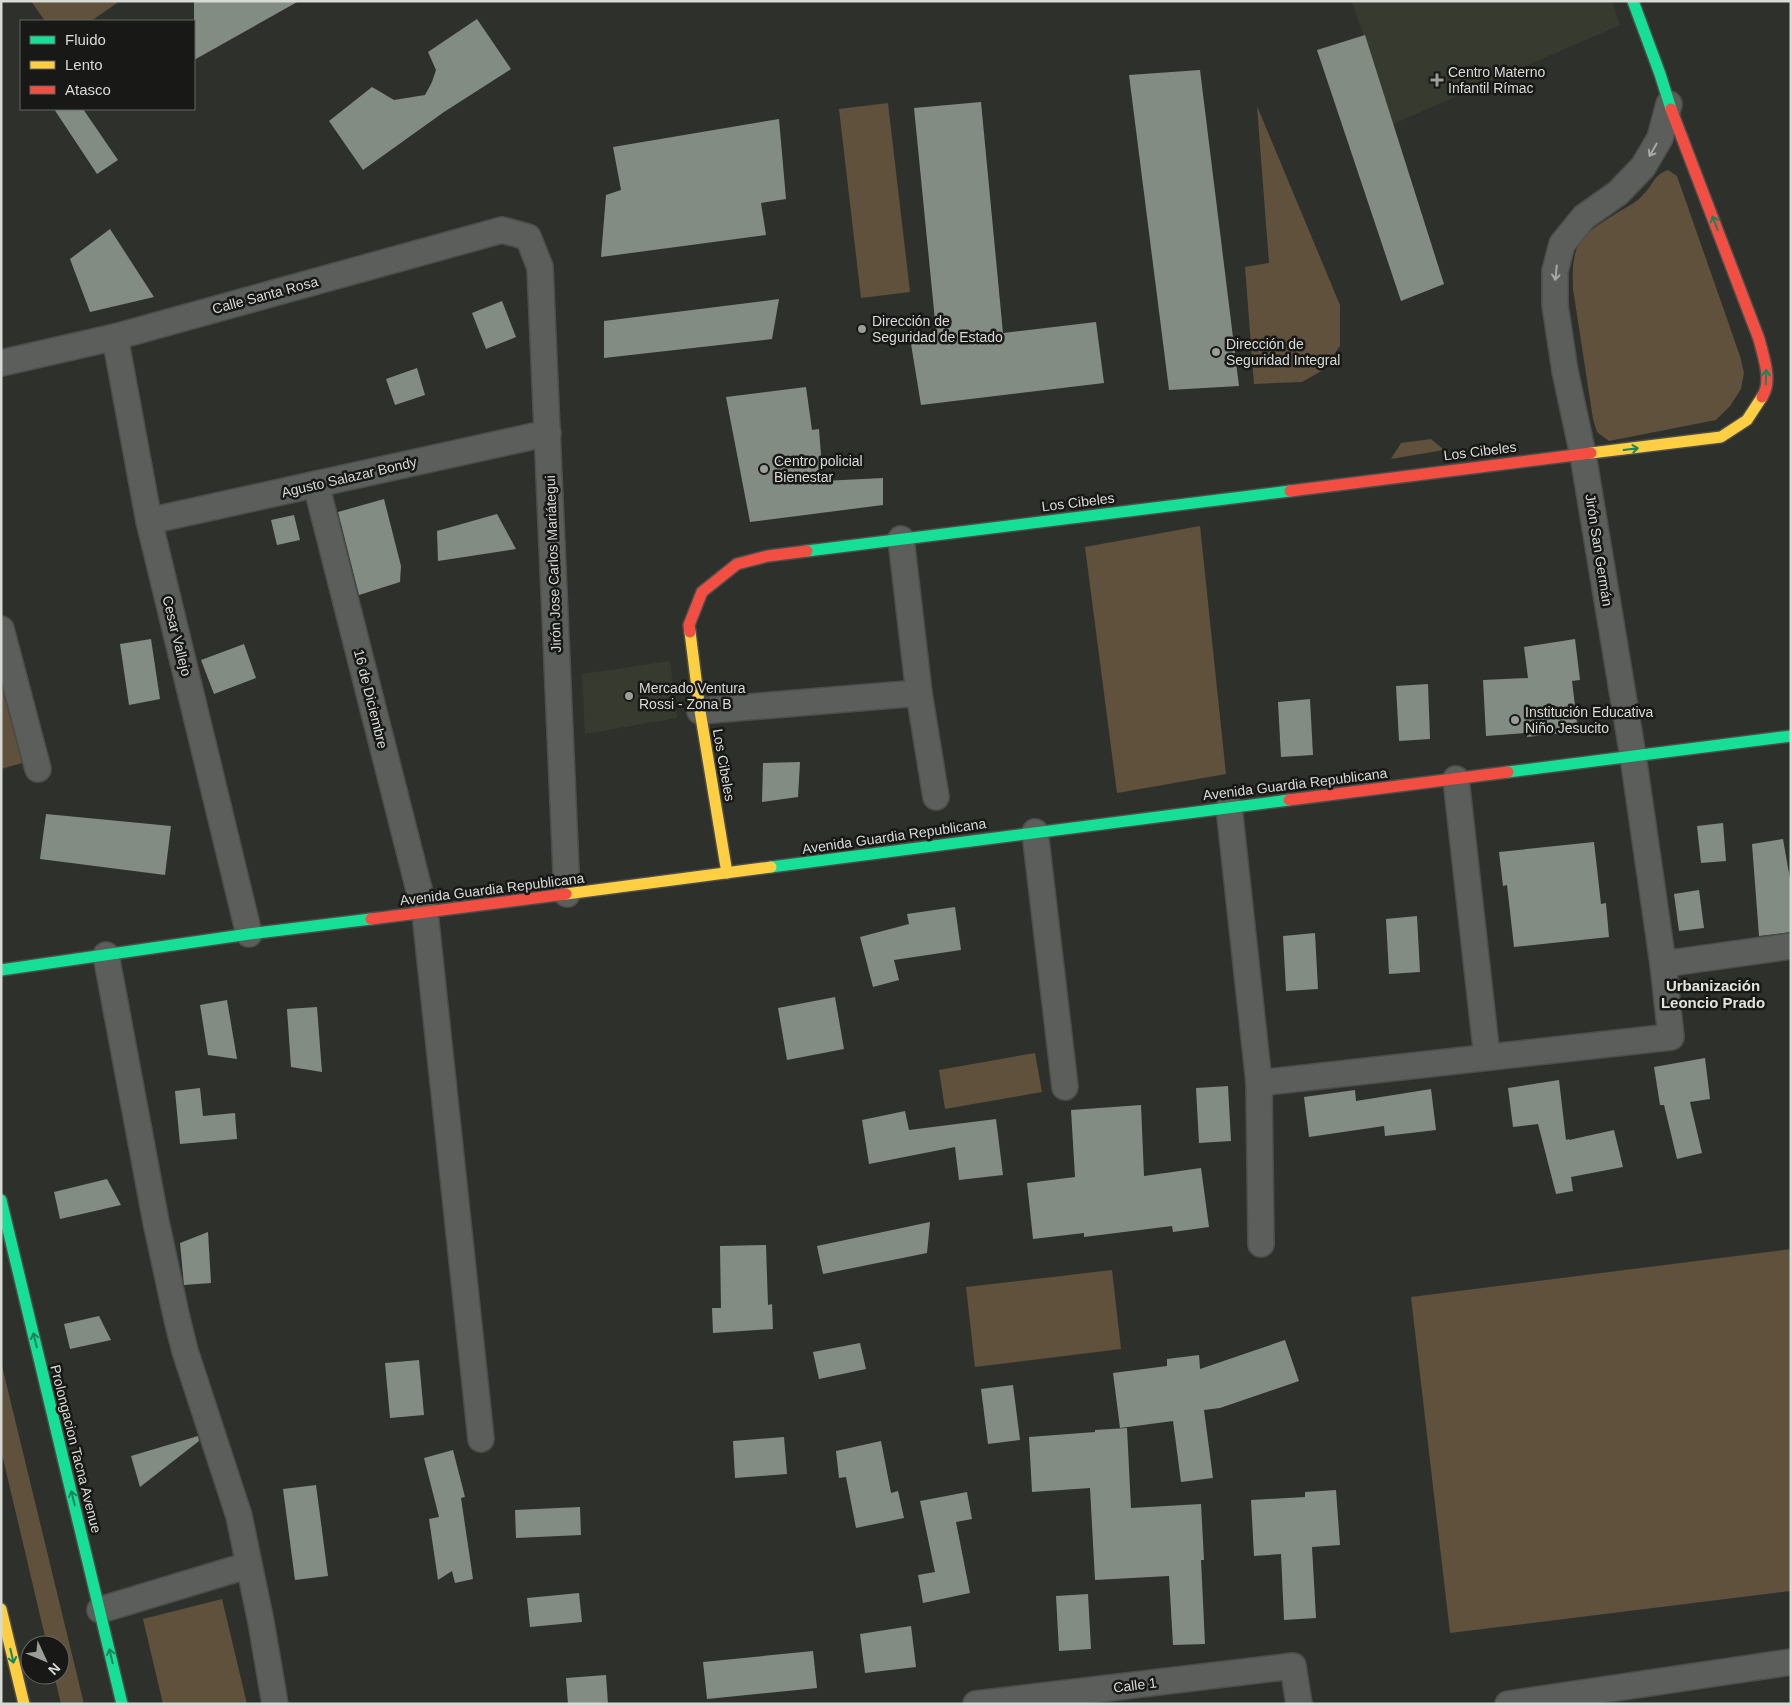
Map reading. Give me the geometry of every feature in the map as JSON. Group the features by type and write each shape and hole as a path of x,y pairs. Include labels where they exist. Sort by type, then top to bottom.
{"street":[{"path":"1633,1 1669,104"},
{"name":"Los Cibeles","path":"727,873 700,711 689,626 702,592 737,564 768,556 1476,466 1582,455 1721,437 1747,420 1765,393 1767,372 1759,339 1669,104"},
{"name":"Jirón San Germán","path":"1487,1057 1671,1037 1633,756 1555,305 1555,271 1562,244 1584,217 1618,193 1644,167 1660,138 1669,104"},
{"name":"Calle Santa Rosa","path":"1,363 115,337 502,230 528,237"},
{"name":"Jirón Jose Carlos Mariátegui","path":"528,237 540,267 567,894"},
{"name":"Cesar Vallejo","path":"115,337 149,521 249,934"},
{"name":"Agusto Salazar Bondy","path":"149,521 548,433"},
{"name":"16 de Diciembre","path":"316,484 425,913 481,1440"},
{"path":"901,539 919,693 936,797"},
{"path":"1,629 38,769"},
{"path":"700,711 919,693"},
{"name":"Avenida Guardia Republicana","path":"1,970 249,934 425,913 1035,832 1791,736"},
{"path":"1259,1083 1487,1057 1456,778"},
{"path":"1229,807 1259,1083 1261,1244"},
{"path":"1035,832 1065,1086"},
{"path":"1662,964 1791,946"},
{"path":"106,955 152,1204 177,1320 185,1351 239,1516 261,1622 275,1704"},
{"name":"Prolongacion Tacna Avenue","path":"1,1200 122,1704"},
{"path":"100,1610 249,1565"},
{"path":"1,1609 24,1704"},
{"path":"1508,1704 1791,1662"},
{"name":"Calle 1","path":"976,1704 1293,1666 1299,1704"}],"shaded area":[{"path":"31,1 120,1 92,20 44,20"},
{"name":"Centro Materno Infantil Rímac","path":"1352,1 1612,1 1620,25 1393,124"},
{"path":"888,103 910,292 861,298 839,109"},
{"path":"1257,106 1340,305 1340,346 1323,370 1302,382 1254,384 1245,267 1269,263"},
{"path":"1668,170 1677,176 1740,356 1744,373 1741,389 1730,406 1716,420 1609,441 1597,432 1593,419 1573,289 1576,250 1587,234 1637,200 1659,175"},
{"path":"1431,439 1444,450 1391,459 1401,443"},
{"path":"1200,526 1226,774 1117,793 1085,547"},
{"name":"Mercado Ventura Rossi - Zona B","path":"670,661 677,718 585,734 582,674"},
{"path":"1,684 22,763 1,769"},
{"path":"1035,1053 1042,1092 945,1109 939,1070"},
{"path":"1791,1249 1791,1591 1450,1633 1411,1297"},
{"path":"1112,1270 1121,1349 975,1367 966,1287"},
{"path":"1,1362 67,1635 45,1635 1,1450"},
{"path":"222,1599 247,1704 163,1704 143,1619"},
{"path":"70,1646 84,1704 61,1704 56,1685 70,1685"}],"building":[{"path":"194,1 299,1 195,59"},
{"path":"477,19 511,69 444,112 363,170 329,121 372,87 394,100 425,95 436,70 428,52"},
{"path":"1365,35 1444,284 1401,301 1317,50"},
{"path":"1200,70 1239,386 1169,390 1129,75"},
{"path":"981,102 1003,333 1096,322 1104,383 921,405 911,344 937,341 914,108"},
{"path":"55,110 84,110 118,160 97,174"},
{"path":"779,119 786,199 761,203 766,235 601,257 606,195 621,190 613,147"},
{"path":"110,229 154,297 90,312 70,259"},
{"path":"779,299 772,339 604,358 604,321"},
{"path":"502,301 516,337 486,349 472,313"},
{"path":"417,368 425,395 395,405 386,379"},
{"path":"806,387 812,430 819,429 823,481 883,478 883,505 750,522 726,397"},
{"path":"384,499 401,566 400,582 359,595 338,512"},
{"path":"497,514 516,549 438,561 437,531"},
{"path":"294,515 300,540 277,545 271,520"},
{"path":"151,639 160,699 129,705 120,644"},
{"path":"1575,639 1580,680 1572,681 1578,731 1527,737 1527,733 1486,736 1483,680 1528,678 1524,647"},
{"path":"244,644 256,678 214,694 201,660"},
{"path":"1428,684 1430,739 1399,741 1396,686"},
{"path":"1310,699 1313,755 1281,757 1278,702"},
{"path":"800,762 798,797 762,802 763,763"},
{"path":"46,814 171,826 165,875 40,859"},
{"path":"1723,823 1726,861 1701,863 1697,826"},
{"path":"1783,839 1791,885 1791,932 1759,936 1752,844"},
{"path":"1594,842 1601,904 1606,903 1609,937 1514,947 1507,885 1503,886 1499,852"},
{"path":"1699,890 1704,928 1679,931 1674,894"},
{"path":"955,907 961,950 894,960 899,980 873,987 860,937 909,924 907,914"},
{"path":"1417,916 1420,972 1389,974 1386,919"},
{"path":"1315,933 1318,989 1286,991 1283,936"},
{"path":"835,997 844,1049 787,1060 778,1008"},
{"path":"227,1000 237,1059 208,1055 200,1005"},
{"path":"317,1007 322,1072 291,1067 287,1009"},
{"path":"1705,1058 1710,1099 1690,1102 1702,1153 1677,1159 1664,1105 1660,1105 1654,1067"},
{"path":"1559,1080 1566,1140 1614,1130 1623,1167 1571,1177 1573,1191 1556,1194 1538,1124 1513,1127 1508,1088"},
{"path":"1228,1086 1231,1141 1199,1143 1196,1088"},
{"path":"200,1088 203,1116 235,1113 237,1139 180,1144 175,1091"},
{"path":"1431,1089 1436,1130 1385,1136 1384,1126 1309,1137 1304,1097 1355,1090 1356,1101"},
{"path":"1141,1105 1144,1176 1201,1168 1209,1227 1173,1232 1172,1226 1084,1237 1084,1233 1033,1239 1027,1183 1075,1177 1071,1110"},
{"path":"905,1111 909,1130 996,1119 1003,1175 959,1180 955,1147 869,1164 862,1120"},
{"path":"107,1179 121,1205 60,1219 54,1192"},
{"path":"930,1222 927,1253 823,1274 817,1246"},
{"path":"208,1232 211,1283 184,1285 180,1243"},
{"path":"766,1245 768,1305 772,1304 773,1329 713,1333 712,1308 721,1308 720,1246"},
{"path":"99,1316 111,1340 70,1349 64,1324"},
{"path":"1285,1340 1299,1381 1220,1408 1204,1410 1213,1478 1181,1482 1173,1421 1120,1428 1113,1373 1167,1366 1167,1359 1199,1355 1200,1369"},
{"path":"860,1343 866,1369 819,1379 813,1352"},
{"path":"419,1360 424,1415 390,1418 385,1363"},
{"path":"1013,1385 1020,1440 988,1444 981,1389"},
{"path":"1127,1428 1131,1508 1201,1504 1204,1560 1201,1560 1205,1644 1173,1645 1169,1576 1095,1580 1090,1488 1032,1492 1029,1437"},
{"path":"198,1436 199,1441 140,1487 131,1456"},
{"path":"784,1437 787,1474 735,1478 733,1441"},
{"path":"881,1441 891,1493 898,1491 904,1518 856,1528 846,1477 839,1478 836,1451"},
{"path":"453,1450 465,1497 461,1498 473,1579 455,1583 452,1571 438,1580 429,1519 439,1517 424,1458"},
{"path":"316,1485 328,1576 295,1580 283,1489"},
{"path":"1336,1490 1340,1545 1312,1547 1316,1618 1284,1620 1281,1554 1254,1556 1251,1500 1305,1497 1305,1492"},
{"path":"967,1492 972,1519 956,1522 970,1593 923,1603 918,1575 935,1572 920,1501"},
{"path":"580,1507 581,1535 516,1538 515,1510"},
{"path":"579,1593 582,1622 530,1627 527,1598"},
{"path":"1088,1594 1091,1649 1059,1651 1056,1596"},
{"path":"911,1626 916,1667 865,1673 860,1634"},
{"path":"813,1651 817,1688 707,1699 703,1662"},
{"path":"606,1675 608,1704 568,1704 566,1678"}],"traffic: fast":[{"path":"1633,1 1671,109"},
{"path":"807,551 1290,491"},
{"path":"1508,772 1791,736"},
{"path":"771,867 1289,800"},
{"path":"1,970 249,934 371,919"},
{"path":"1,1200 122,1704"}],"traffic: slow":[{"path":"1591,453 1721,437 1747,420 1762,397"},
{"path":"690,632 700,711 727,873"},
{"path":"566,894 771,867"},
{"path":"1,1609 24,1704"}],"traffic: jam":[{"path":"1671,109 1759,339 1767,376 1767,384 1762,397"},
{"path":"1290,491 1591,453"},
{"path":"690,632 689,625 702,592 737,564 768,556 807,551"},
{"path":"1289,800 1508,772"},
{"path":"371,919 566,894"}],"place":[{"name":"Centro Materno Infantil Rímac","path":"1437,80"},
{"name":"Dirección de Seguridad de Estado","path":"862,329"},
{"name":"Dirección de Seguridad Integral","path":"1216,352"},
{"name":"Centro policial Bienestar","path":"764,469"},
{"name":"Mercado Ventura Rossi - Zona B","path":"629,696"},
{"name":"Institución Educativa Niño Jesucito","path":"1515,720"}],"district":[{"name":"Urbanización Leoncio Prado","path":"1713,994"}]}
